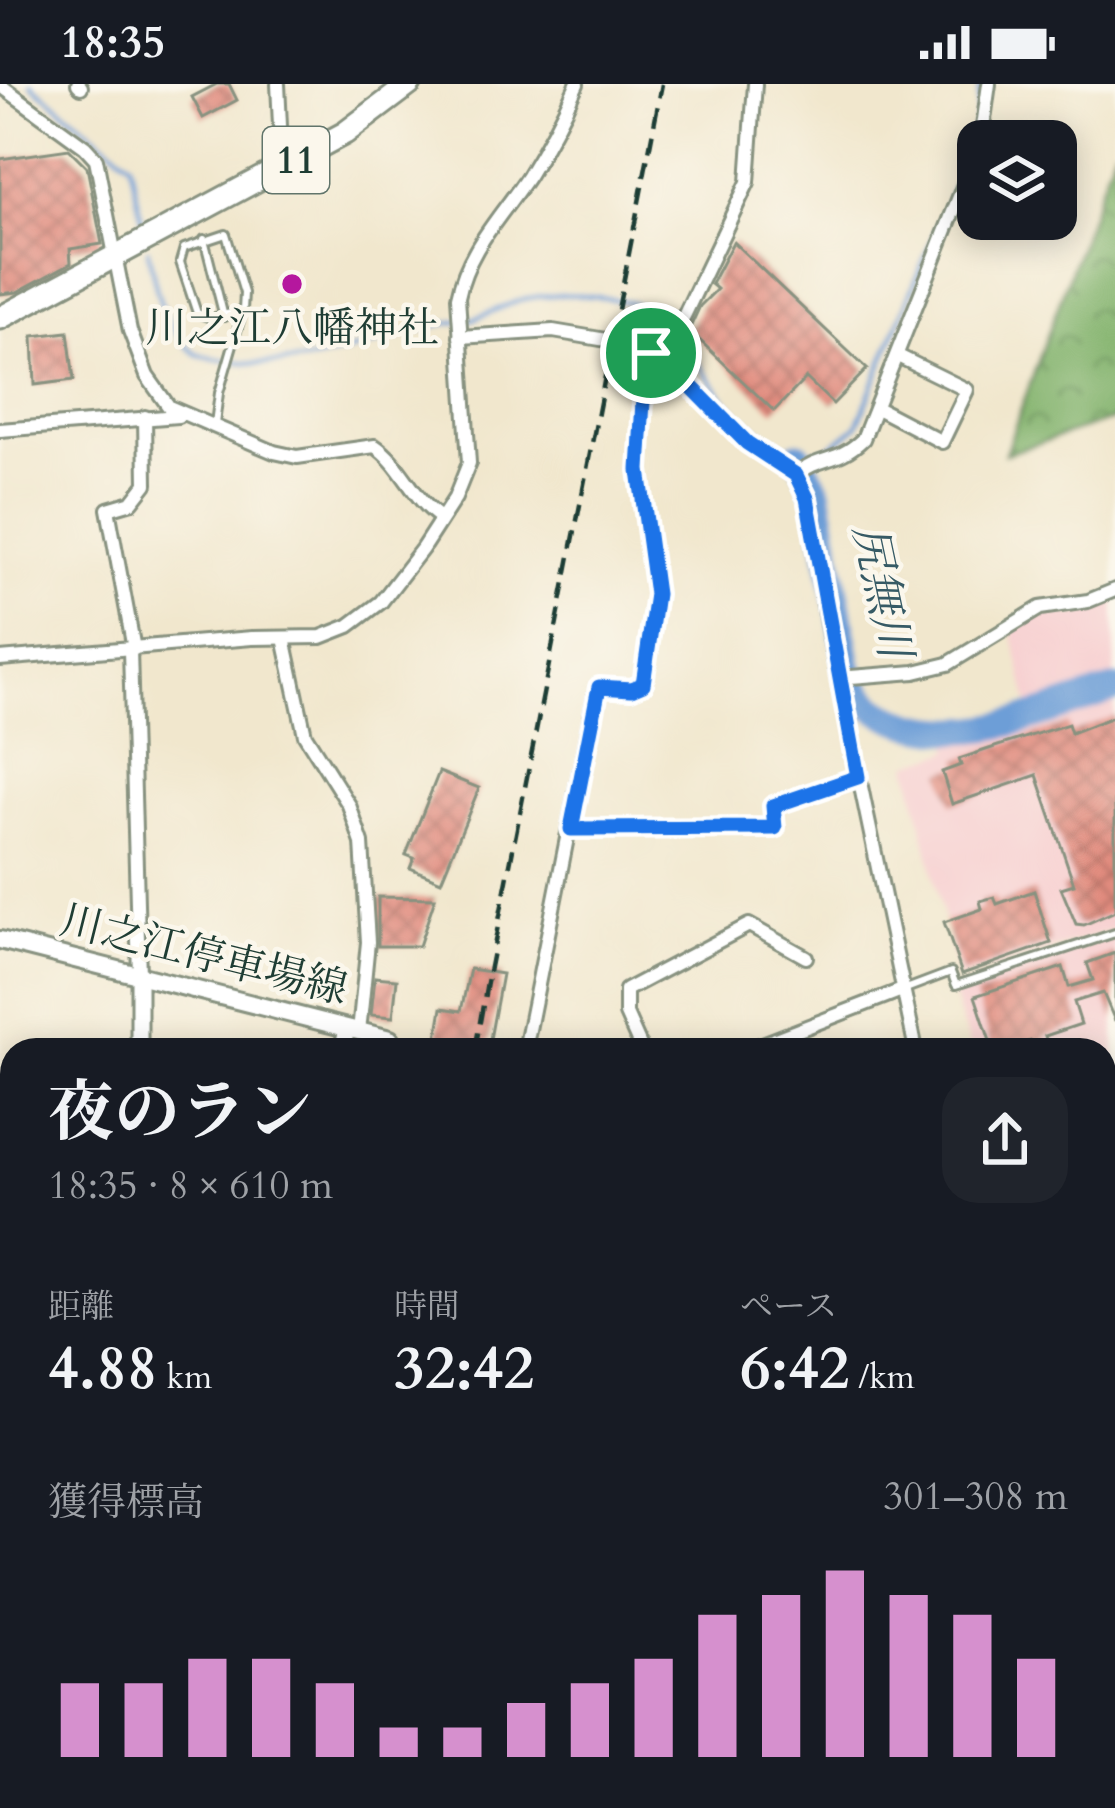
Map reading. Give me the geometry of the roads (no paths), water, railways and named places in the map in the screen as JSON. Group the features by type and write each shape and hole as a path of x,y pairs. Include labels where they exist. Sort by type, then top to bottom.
{"highway":[{"name":"11","path":"0,318 345,133 410,84"}],"main road":[{"name":"川之江停車場線","path":"0,940 386,1038"}],"street":[{"path":"278,84 282,167"},
{"path":"0,659 321,637 368,615 422,549 466,477 469,463 458,298 473,250 528,175 577,84"},
{"path":"527,1038 599,687 631,689 643,684 656,594 639,470 644,384 676,331 750,174 755,84"},
{"path":"983,120 989,84"},
{"path":"0,85 96,160 130,331 147,376 169,407 183,416"},
{"path":"796,475 810,464 846,455 863,439 957,202"},
{"path":"460,337 553,331 661,353 747,443 796,475 811,516 838,678 913,1038"},
{"path":"877,408 941,442 967,390 898,356"},
{"path":"0,430 183,416 297,457 375,446 388,454 420,499 441,518"},
{"path":"139,1038 132,649 109,509 132,502 146,484 146,417"},
{"path":"838,678 868,678 948,664 1040,608 1088,601 1115,590"},
{"path":"284,638 305,735 349,805 362,843 368,942 349,1038"},
{"path":"571,829 775,828 773,806 858,777"},
{"path":"637,1038 626,1014 626,990 749,925 806,957"},
{"path":"780,1038 902,990"}],"lane":[{"path":"215,424 234,333 244,310 244,293 229,237 222,233 184,248 180,262 197,313 211,318 244,310"},
{"path":"204,238 224,317"},
{"path":"902,990 951,972 956,985 1115,934"}],"waterway":[{"path":"31,84 130,162 145,233"},
{"path":"148,250 168,322 185,345 205,357 286,363 473,319 532,298 598,297 632,303 660,320 732,407 763,433 798,454 827,450 857,426 961,168 976,123 980,84"},
{"name":"尻無川","path":"798,454 818,491 849,666 872,706 914,725 965,730 1016,722 1115,689"}],"railway":[{"path":"489,972 662,84"},
{"path":"477,1038 488,977"}],"place":[{"name":"川之江八幡神社","path":"292,284"}]}
